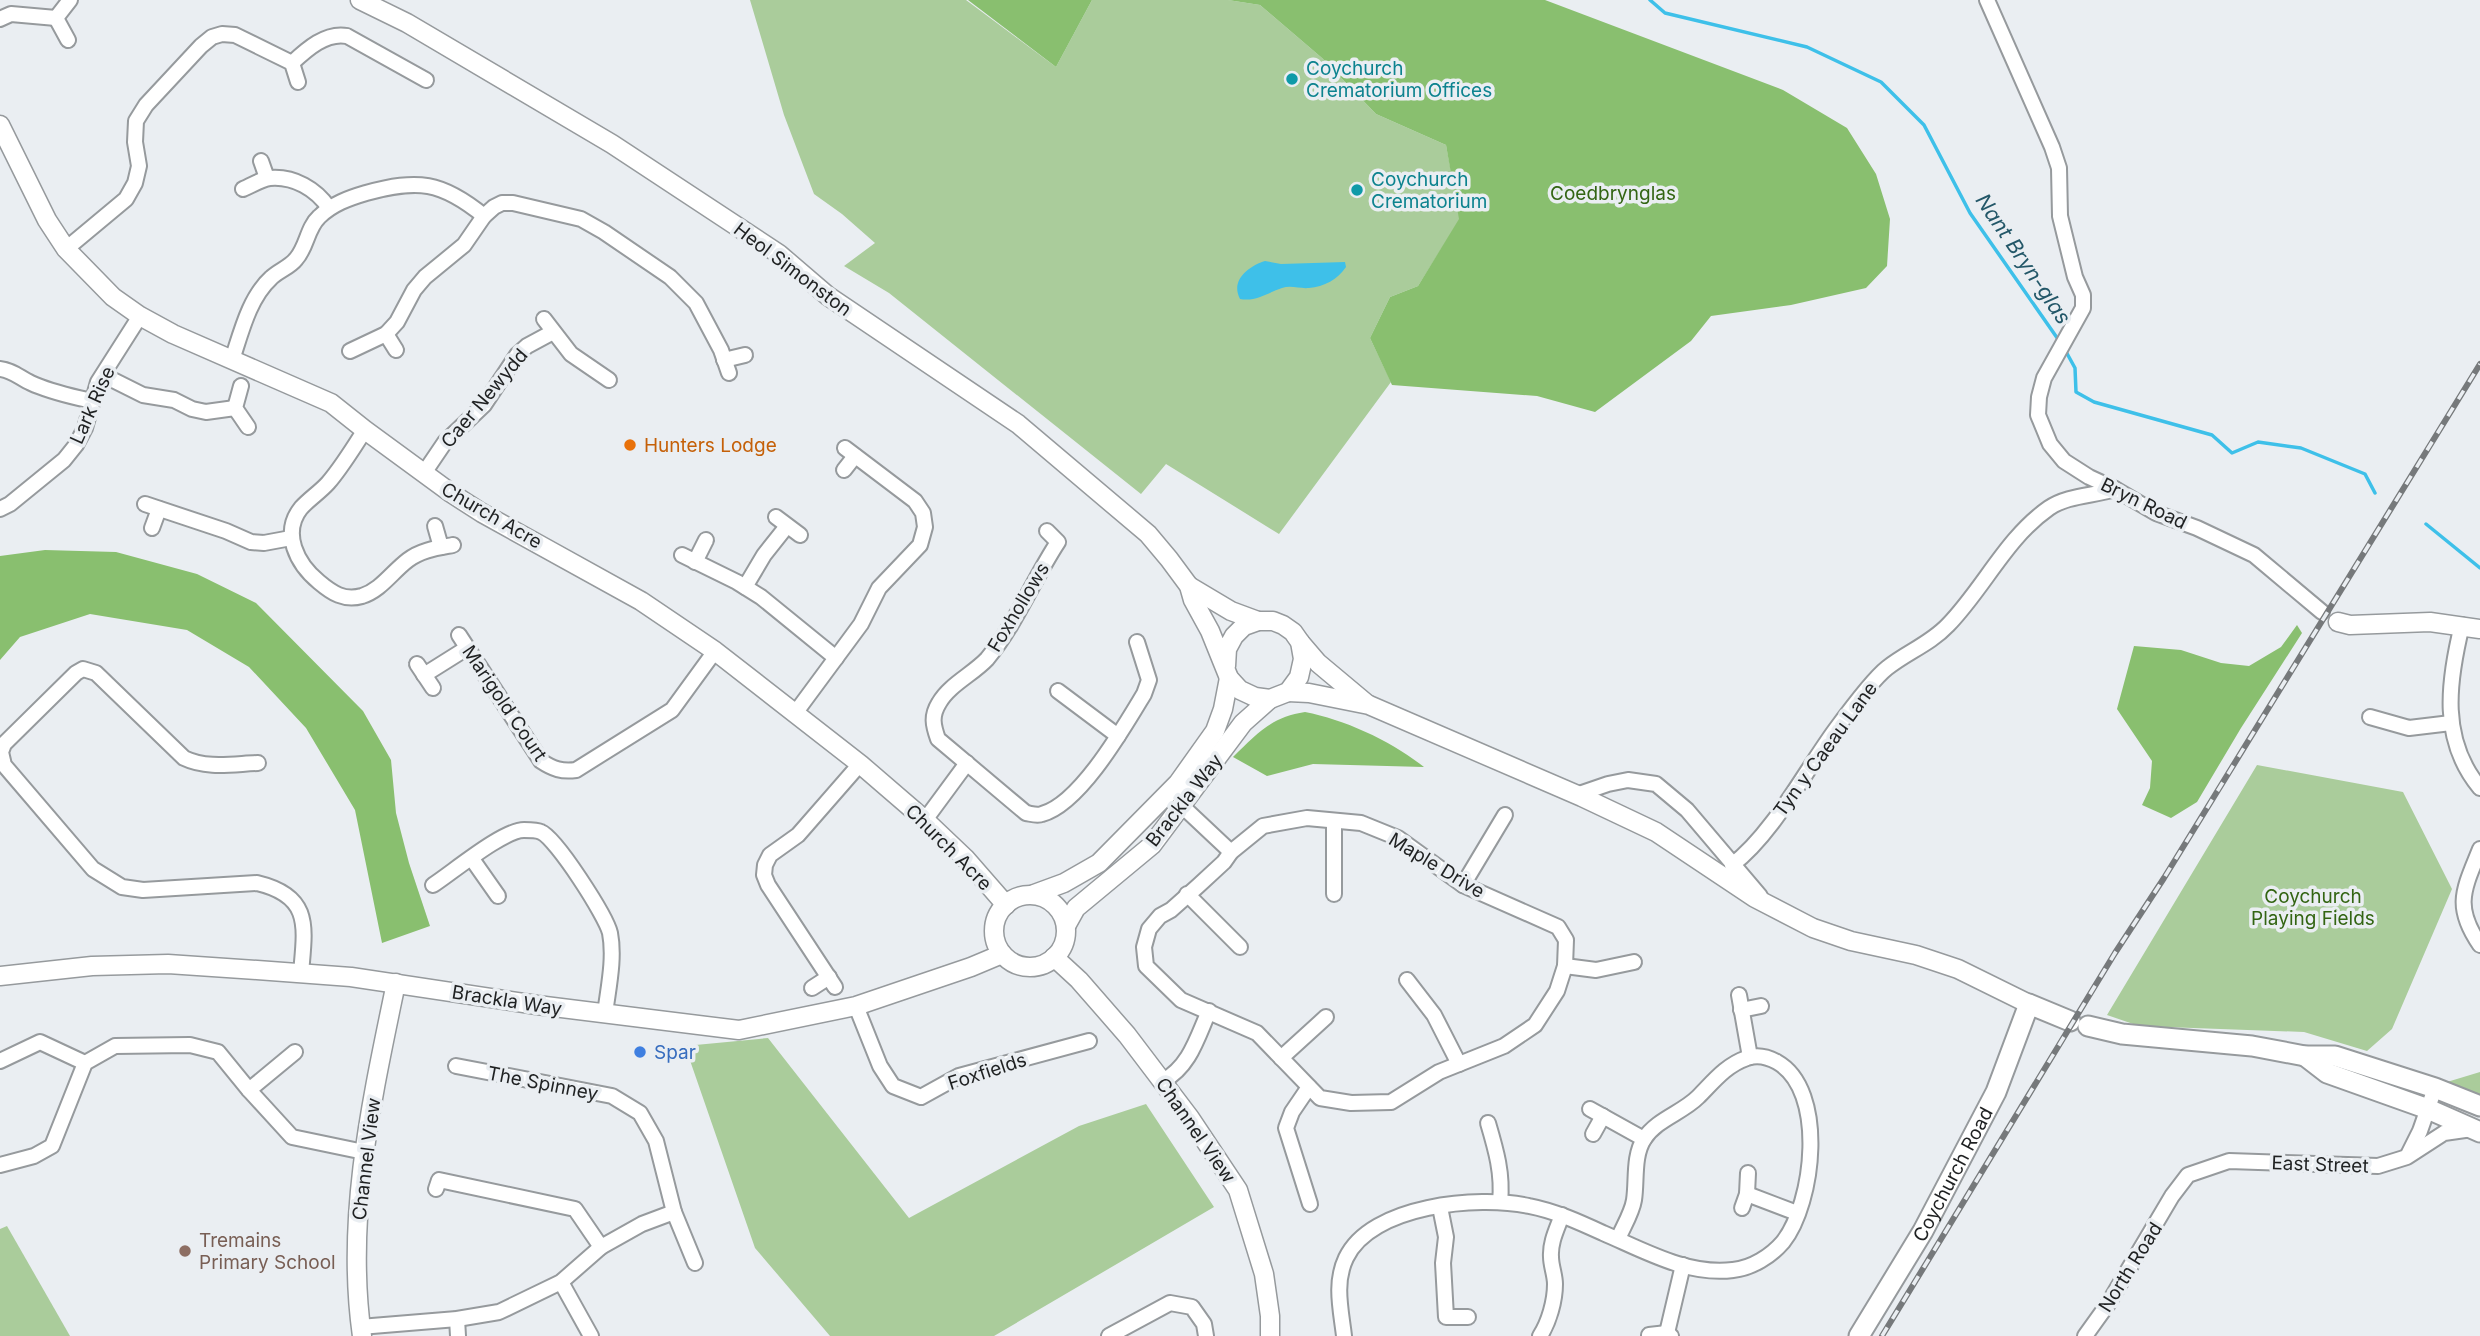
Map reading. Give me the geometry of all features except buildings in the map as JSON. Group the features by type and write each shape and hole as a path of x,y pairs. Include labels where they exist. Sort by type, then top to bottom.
{"main road":[{"path":"2029,1004 2079,1024 2122,1034 2252,1046 2305,1056 2335,1056 2435,1088 2480,1106"},
{"name":"Coychurch Road","path":"1859,1336 1923,1231 1996,1092 2029,1004"},
{"path":"2305,1056 2327,1073 2428,1109 2476,1131"}],"street":[{"path":"56,18 70,0"},
{"name":"Heol Simonston","path":"360,0 407,23 612,144 779,254 828,296 1018,424 1148,534 1189,586 1231,611 1258,621"},
{"name":"Bryn Road","path":"1987,0 2016,62 2059,168 2060,216 2075,277 2083,295 2084,308 2044,378 2039,397 2038,415 2050,444 2064,461 2088,477 2157,513 2197,528 2254,555 2322,612"},
{"path":"0,19 11,14 56,18"},
{"path":"56,18 68,40"},
{"path":"66,249 127,199 139,166 135,142 136,121 146,104 212,37 222,34 235,35 292,63 298,82"},
{"path":"292,63 308,48 337,34 347,36 426,80"},
{"name":"Church Acre","path":"0,125 47,220 66,249 113,296 140,316 173,334 331,402 365,430 482,513 641,601 715,651 796,712 925,820 965,858 1006,905"},
{"path":"261,161 267,178"},
{"path":"243,189 267,178 279,178 309,187 319,194 329,208"},
{"path":"232,360 258,293 270,279 296,260 316,219 329,208 356,196 397,185 412,184 428,186 459,197 484,216"},
{"path":"350,351 386,334 397,322 414,290 425,277 464,245 484,216 502,203 513,203 566,214 604,232 683,288 696,303 726,366 745,355"},
{"name":"Lark Rise","path":"0,509 10,505 64,460 76,445 85,428 91,401 103,374 140,316"},
{"path":"544,319 581,363 608,380"},
{"name":"Caer Newydd","path":"424,473 445,442 484,405 517,355 553,332"},
{"path":"386,334 396,350"},
{"path":"0,369 8,370 31,383 58,393 91,401"},
{"path":"103,374 143,395 174,400 192,409 205,412 235,408"},
{"path":"241,386 235,408 248,427"},
{"path":"365,430 330,481 302,507 290,531 293,548 300,560 313,577 329,590 343,598 360,597 374,591 409,559 424,551 447,546 435,526"},
{"path":"796,712 861,624 879,588 920,545 925,527 923,513 915,501 850,452 844,470"},
{"name":"Tyn y Caeau Lane","path":"1732,865 1765,831 1836,728 1886,668 1930,642 1950,624 2022,532 2059,503 2115,489"},
{"path":"145,504 251,542 264,543 291,538"},
{"path":"152,528 159,509"},
{"path":"746,587 782,521 800,535"},
{"name":"Foxhollows","path":"1047,531 1063,547 1041,568 1004,635 986,660 940,700 934,713 933,725 938,739 1026,813 1039,815 1053,810 1067,800 1090,774 1144,694 1149,680 1138,642"},
{"path":"706,540 689,559 746,587 836,658"},
{"name":"Heol Simonston","path":"1189,586 1227,672"},
{"path":"1369,705 1318,663 1293,632 1273,621 1258,621 1244,626 1227,649 1227,672 1240,690 1255,697 1270,699 1288,692 1309,693 1369,705 1656,832 1768,905 1812,928 1852,941 1916,955 1958,969 2029,1004"},
{"path":"2338,622 2350,625 2430,622 2471,627 2450,686 2451,723 2457,751 2470,776 2480,788"},
{"name":"Marigold Court","path":"433,688 421,669 463,642 541,761 551,768 576,770 672,709 715,651"},
{"path":"1288,692 1299,677 1303,659 1300,642"},
{"path":"258,763 210,765 196,764 184,758 96,673 83,669 4,744 1,752 4,765 93,869 122,887 142,890 257,883 272,886 286,895 296,904 303,917 300,973"},
{"name":"Brackla Way","path":"1034,894 1064,883 1099,863 1178,783 1215,731 1223,709 1227,672"},
{"path":"1058,691 1118,736"},
{"name":"Brackla Way","path":"1066,926 1076,908 1152,845 1243,723 1270,699"},
{"path":"2370,717 2409,728 2451,723"},
{"path":"925,820 967,763"},
{"path":"812,988 832,983 768,885 764,875 765,865 770,855 798,835 860,764"},
{"path":"1576,796 1628,780 1656,785 1687,810 1768,905"},
{"path":"1181,805 1231,852"},
{"path":"1463,885 1505,815"},
{"name":"Maple Drive","path":"1307,818 1335,821 1361,823 1398,838 1463,885 1558,927 1566,940 1565,966 1557,992 1535,1025 1504,1046 1439,1072 1391,1102 1351,1104 1321,1098 1256,1033 1181,1000 1146,966 1144,947 1149,929 1160,916 1171,910 1224,862 1231,852 1263,826 1307,818"},
{"path":"1334,894 1335,821"},
{"path":"433,885 507,834 523,830 541,832 555,846 599,907 610,933 611,958 605,1014"},
{"path":"2480,849 2464,891 2463,909 2480,945"},
{"path":"472,859 498,896"},
{"path":"1034,894 1048,899 1059,911 1066,926 1062,947 1054,957 1040,966 1026,967 1013,963 1002,954 994,940 994,927 998,915 1006,905 1021,895 1034,894"},
{"path":"1187,894 1240,947"},
{"name":"Brackla Way","path":"0,976 92,966 168,964 300,973 396,983 605,1014 739,1030 856,1006 971,968 1002,954"},
{"name":"Channel View","path":"1054,957 1091,993 1163,1081 1238,1190 1264,1274 1270,1336"},
{"path":"1565,966 1595,970 1634,962"},
{"path":"1407,980 1434,1015 1459,1063"},
{"name":"Channel View","path":"361,1331 358,1207 364,1152 396,983"},
{"path":"1739,995 1750,1057"},
{"name":"Foxfields","path":"856,1006 880,1066 893,1086 922,1097 959,1076 1088,1041"},
{"path":"1741,1010 1761,1006"},
{"path":"1163,1081 1177,1073 1194,1050 1209,1011"},
{"path":"1281,1058 1326,1017"},
{"path":"0,1062 40,1042 85,1063"},
{"path":"0,1165 34,1156 52,1146 85,1063 116,1046 190,1045 218,1052 292,1137 364,1152"},
{"path":"249,1090 295,1052"},
{"path":"1344,1336 1339,1293 1340,1275 1346,1259 1355,1243 1376,1228 1411,1211 1478,1202 1528,1206 1562,1215 1648,1254 1683,1265 1700,1269 1731,1270 1751,1266 1783,1241 1808,1182 1811,1157 1807,1113 1799,1086 1787,1068 1768,1057 1750,1057 1733,1065 1713,1080 1697,1098 1661,1122 1644,1139 1637,1161 1634,1203 1618,1239"},
{"name":"The Spinney","path":"456,1066 612,1096 640,1114 656,1140 674,1212 695,1263"},
{"path":"1309,1087 1292,1112 1286,1128 1310,1204"},
{"path":"2407,1157 2435,1088"},
{"path":"1593,1134 1597,1113 1644,1139"},
{"path":"1488,1123 1502,1182 1500,1202"},
{"name":"East Street","path":"2172,1196 2188,1175 2229,1161 2378,1166 2407,1157 2444,1133 2476,1131"},
{"path":"1478,1144 1493,1139"},
{"path":"1748,1173 1744,1201 1797,1213"},
{"path":"436,1189 439,1180 575,1209 601,1247"},
{"name":"North Road","path":"2085,1336 2108,1304 2172,1196"},
{"path":"1440,1207 1446,1237 1443,1263 1446,1317 1468,1317"},
{"path":"361,1331 499,1312 561,1282 601,1247 642,1224 674,1212"},
{"path":"1540,1336 1545,1329 1555,1297 1552,1242 1562,1215"},
{"path":"1649,1335 1669,1334 1683,1265"},
{"path":"561,1282 591,1336"},
{"path":"1109,1336 1170,1303 1192,1307 1204,1324 1206,1336"},
{"path":"457,1319 458,1336"}],"green space":[{"path":"750,0 966,0 1056,67 1092,0 1228,0 1260,5 1322,58 1376,114 1446,145 1460,219 1418,286 1390,297 1370,338 1391,382 1279,534 1166,464 1141,494 889,293 844,266 875,243 814,194 784,115"},
{"path":"968,0 1092,0 1056,67"},
{"name":"Coedbrynglas","path":"1228,0 1545,0 1783,90 1847,128 1876,174 1890,219 1887,266 1866,288 1791,305 1711,316 1691,341 1595,412 1537,396 1392,385 1370,338 1390,297 1418,286 1459,219 1446,145 1376,114 1322,58 1260,5"},
{"path":"45,550 116,552 197,574 256,603 363,711 391,760 396,813 430,926 382,943 355,810 306,728 249,667 187,630 90,614 20,637 0,660 0,556"},
{"path":"2297,625 2302,633 2197,802 2171,818 2142,805 2150,788 2152,761 2117,709 2134,646 2181,650 2221,663 2249,666 2281,647"},
{"path":"1305,712 1336,720 1368,733 1424,767 1313,764 1267,776 1233,757 1274,722"},
{"name":"Coychurch Playing Fields","path":"2257,765 2403,792 2452,889 2392,1029 2367,1051 2304,1032 2139,1026 2107,1015"},
{"path":"768,1038 909,1218 1079,1126 1146,1104 1214,1207 994,1336 830,1336 755,1248 685,1046"},
{"path":"2480,1072 2480,1097 2447,1084 2447,1082"},
{"path":"7,1226 70,1336 0,1336 0,1229"}],"water":[{"path":"1265,261 1281,264 1345,262 1346,267 1335,279 1320,286 1285,287 1256,298 1240,299 1237,286 1239,280 1247,270"}],"waterway":[{"name":"Nant Bryn-glas","path":"1650,0 1665,13 1807,47 1881,82 1924,125 1970,213 2060,342"},
{"name":"Nant Bryn-glas","path":"2064,348 2075,368 2076,392 2094,402 2212,435 2232,453 2258,442 2301,448 2365,474 2375,493"},
{"name":"Nant Bryn-glas","path":"2426,524 2480,568"}],"railway":[{"path":"1882,1336 2115,953 2164,878 2480,364"}],"place":[{"name":"Coychurch Crematorium Offices","path":"1292,79"},
{"name":"Coychurch Crematorium","path":"1357,190"},
{"name":"Hunters Lodge","path":"630,445"},
{"name":"Spar","path":"640,1052"},
{"name":"Tremains Primary School","path":"185,1251"}]}
